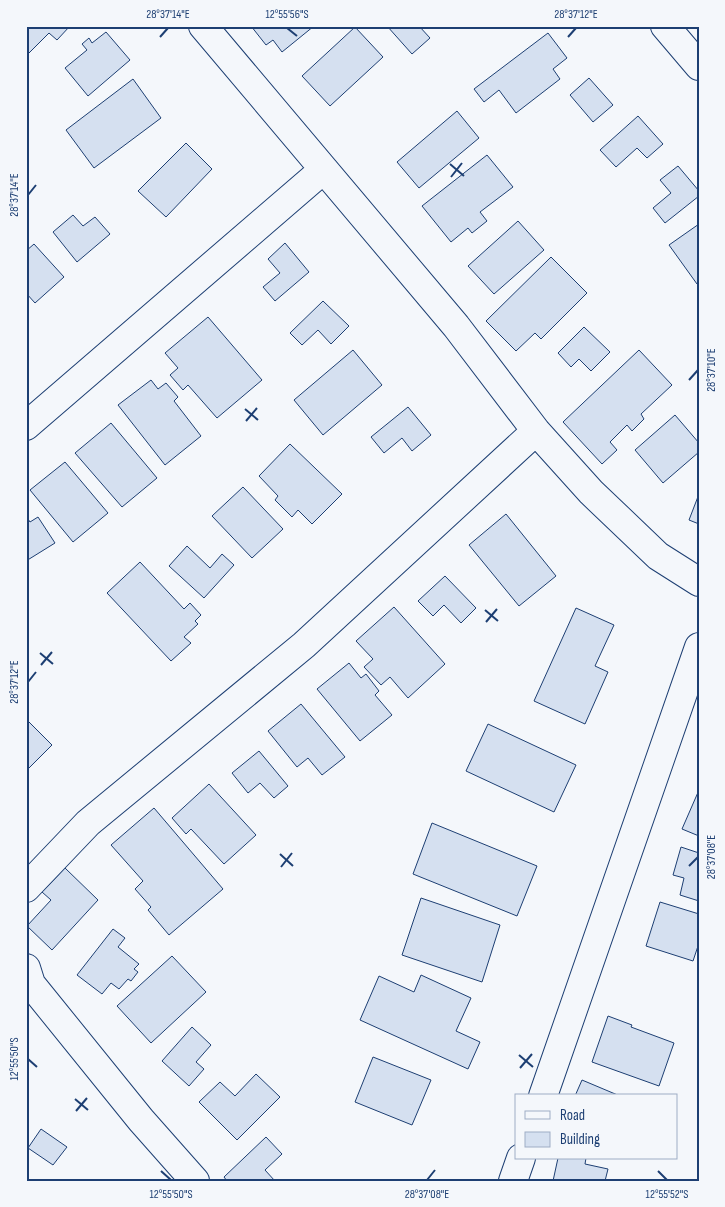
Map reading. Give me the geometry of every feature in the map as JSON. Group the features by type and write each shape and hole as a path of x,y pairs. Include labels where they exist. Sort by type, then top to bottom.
{"street":[{"path":"203,26 456,326 536,431 591,492 658,556 699,582"},
{"path":"665,26 699,66"},
{"path":"26,426 323,170"},
{"path":"26,888 88,823 304,645 536,431"},
{"path":"544,1094 699,648"},
{"path":"26,968 31,984 140,1120 195,1181"},
{"path":"513,1181 520,1160"}],"building":[{"path":"26,26 70,26 57,40 49,33 26,56"},
{"path":"251,26 314,26 282,52 273,40 266,45"},
{"path":"387,26 419,26 430,38 412,54"},
{"path":"355,27 383,57 330,106 302,76"},
{"path":"106,32 130,60 88,96 65,68 87,50 82,44 89,38 92,43"},
{"path":"548,33 567,58 553,69 560,79 516,113 499,90 484,102 474,89"},
{"path":"589,78 613,105 593,122 570,95"},
{"path":"133,79 161,118 94,168 66,130"},
{"path":"457,111 479,138 419,188 397,162"},
{"path":"638,116 663,144 647,158 637,148 616,167 600,150"},
{"path":"186,143 212,169 166,217 138,191"},
{"path":"487,155 513,187 480,212 487,221 472,233 468,228 451,242 422,206"},
{"path":"678,166 699,191 699,196 665,223 653,208 671,193 660,180"},
{"path":"73,215 83,226 95,217 110,234 77,262 53,232"},
{"path":"518,221 544,250 494,294 468,266"},
{"path":"699,224 699,283 697,284 669,245"},
{"path":"285,243 309,272 275,301 263,287 280,273 268,259"},
{"path":"34,244 64,277 35,303 26,293 26,251"},
{"path":"551,257 587,293 541,339 535,333 516,351 486,321"},
{"path":"323,301 349,326 331,344 318,330 302,345 290,333"},
{"path":"208,317 262,380 217,418 188,385 183,390 170,375 178,368 165,353"},
{"path":"584,327 610,352 591,371 579,359 571,367 558,353"},
{"path":"353,350 382,385 323,435 294,400"},
{"path":"639,350 672,385 641,414 644,419 632,431 627,425 610,442 617,450 602,464 563,422"},
{"path":"151,380 158,389 166,383 178,397 174,401 201,436 165,465 118,405"},
{"path":"408,407 431,435 412,451 402,438 384,453 371,437"},
{"path":"675,415 699,443 699,452 663,483 635,450"},
{"path":"111,423 157,478 122,507 75,453"},
{"path":"290,444 342,494 312,524 298,510 292,517 275,500 278,496 259,476"},
{"path":"65,462 108,513 73,542 30,490"},
{"path":"243,487 283,529 252,558 212,516"},
{"path":"699,494 699,524 689,520"},
{"path":"506,514 556,576 519,606 469,545"},
{"path":"26,516 30,522 38,517 55,543 26,561"},
{"path":"187,546 210,568 222,554 234,565 204,598 169,566"},
{"path":"140,562 184,609 190,603 201,615 195,621 198,624 184,637 191,643 171,661 107,593"},
{"path":"445,576 476,608 461,623 444,605 433,616 418,601"},
{"path":"394,607 445,664 408,698 390,677 381,685 364,667 373,659 356,641"},
{"path":"576,608 614,625 595,666 608,672 585,724 534,701"},
{"path":"349,663 361,678 366,674 379,691 375,695 392,715 360,741 317,689"},
{"path":"301,704 345,757 322,775 308,758 297,767 268,731"},
{"path":"26,719 52,745 26,771"},
{"path":"488,724 576,765 554,812 466,771"},
{"path":"259,751 288,786 274,798 260,783 248,793 232,773"},
{"path":"209,784 256,835 224,864 191,829 186,834 172,818"},
{"path":"699,790 699,836 682,829"},
{"path":"154,808 223,889 169,935 148,910 151,907 135,889 143,881 111,845"},
{"path":"432,823 537,866 517,916 413,874"},
{"path":"681,847 699,853 699,901 680,895 684,878 673,875"},
{"path":"65,868 98,900 52,950 27,926 51,900 42,892"},
{"path":"421,898 500,925 482,982 402,955"},
{"path":"660,902 699,914 699,943 693,961 646,946"},
{"path":"113,929 125,938 118,947 139,964 134,969 138,972 131,981 128,979 119,989 111,983 102,994 77,975"},
{"path":"172,956 206,992 151,1043 117,1006"},
{"path":"421,975 471,998 456,1031 480,1042 468,1069 360,1020 379,976 414,992"},
{"path":"608,1016 674,1043 659,1086 592,1062"},
{"path":"192,1027 211,1045 196,1062 204,1069 189,1086 162,1061"},
{"path":"373,1057 431,1080 412,1125 355,1102"},
{"path":"256,1074 280,1097 237,1140 199,1102 220,1082 235,1096"},
{"path":"582,1080 615,1094 576,1094"},
{"path":"41,1129 67,1147 53,1165 28,1148"},
{"path":"266,1137 282,1154 265,1170 275,1181 227,1181 224,1177"},
{"path":"558,1160 586,1160 585,1164 608,1169 605,1181 553,1181"}]}
